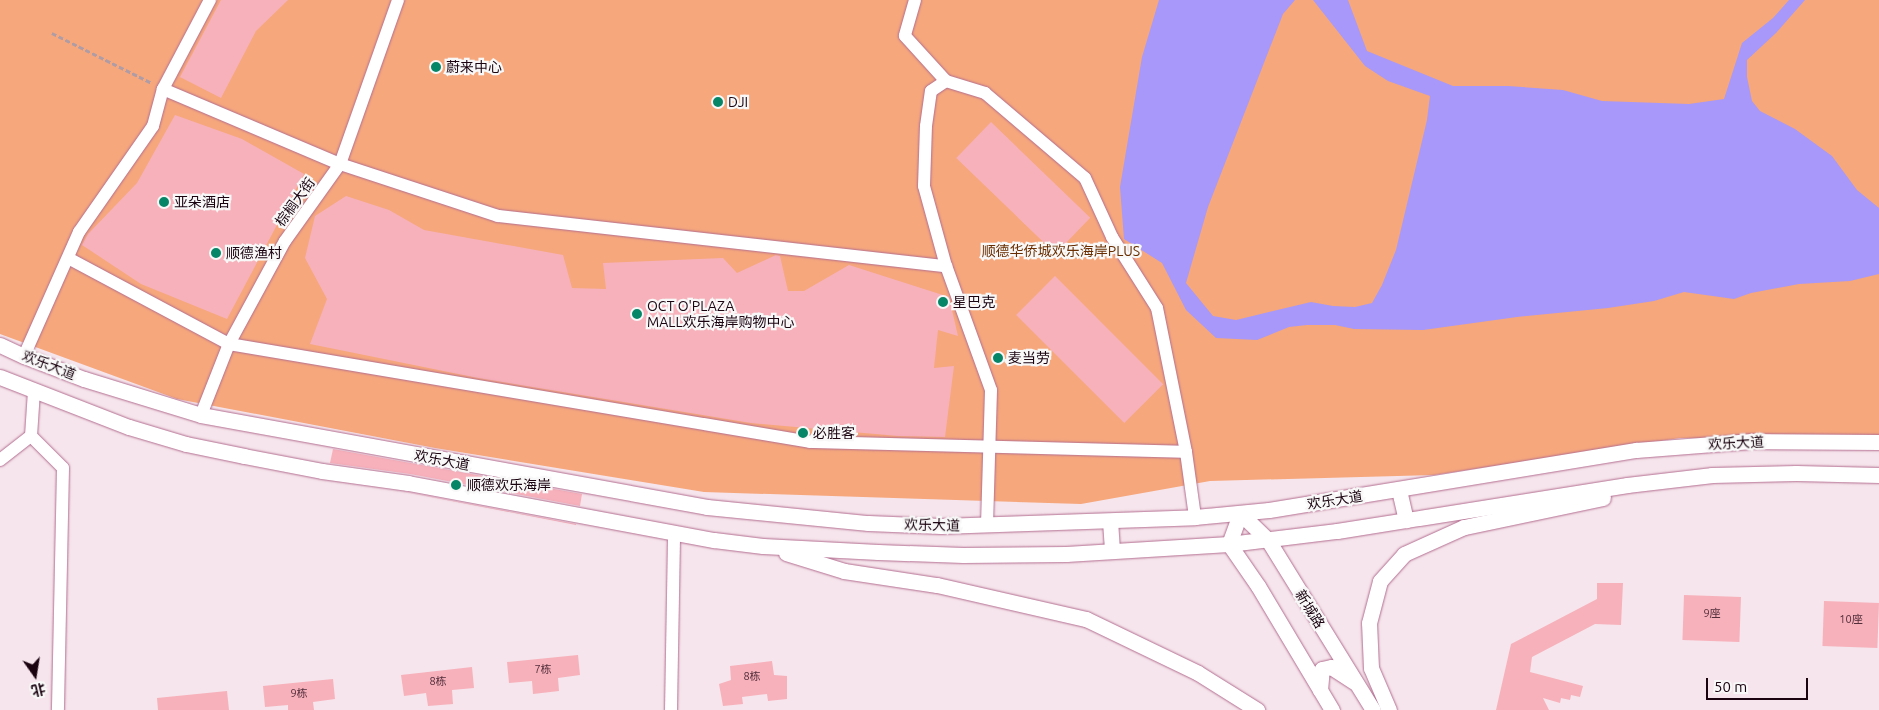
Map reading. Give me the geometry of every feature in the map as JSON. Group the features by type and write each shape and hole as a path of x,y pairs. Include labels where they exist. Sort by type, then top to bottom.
{"street":[{"path":"24,356 79,232 153,126 163,89 210,0"},
{"name":"棕榈大街","path":"201,415 229,344 285,241 340,164 398,0"},
{"path":"915,0 905,36 946,81 985,93 1086,178 1112,237 1157,308 1186,452 1195,517"},
{"path":"946,81 931,90 926,126 924,186 946,266 991,390 987,525"},
{"path":"163,89 340,164 498,216 946,266"},
{"path":"68,258 229,344 810,442 989,445 1186,452"},
{"name":"欢乐大道","path":"0,345 93,382 201,415 707,507 868,523 941,526 1195,517 1240,513 1399,490 1636,450 1752,442 1879,442"},
{"name":"欢乐大道","path":"0,377 129,427 186,444 322,471 408,483 674,533 763,546 963,555 1112,552 1268,540 1684,478 1796,473 1879,475"},
{"path":"0,460 30,436 34,391"},
{"path":"30,436 63,468 58,710"},
{"path":"1389,710 1371,668 1369,623 1380,581 1404,554 1464,527 1684,478"},
{"path":"1399,490 1406,520"},
{"path":"1240,513 1230,544 1258,586 1332,710"},
{"name":"新城路","path":"1240,513 1268,540 1373,710"},
{"path":"1110,521 1112,552"},
{"path":"671,710 674,533"},
{"path":"763,546 844,571 937,585 1086,619 1198,674 1256,710"},
{"path":"1320,690 1322,670 1331,667 1357,684"}],"path":[{"path":"52,34 163,89"}],"green space":[{"name":"顺德华侨城欢乐海岸PLUS","path":"0,0 1879,0 1879,438 1680,438 1434,475 1210,481 1081,504 704,492 435,448 177,399 0,334"}],"shaded area":[{"path":"1159,0 1295,0 1283,14 1208,207 1186,283 1213,316 1236,320 1311,302 1355,307 1372,303 1382,285 1396,250 1427,120 1430,96 1388,81 1365,66 1313,0 1348,0 1367,51 1453,86 1508,86 1563,90 1602,101 1689,104 1724,99 1742,43 1773,18 1789,0 1805,0 1776,33 1747,60 1747,77 1752,101 1760,111 1795,129 1832,156 1857,190 1879,208 1879,274 1850,281 1799,284 1751,293 1734,299 1684,292 1654,301 1608,308 1517,317 1423,330 1354,329 1335,325 1307,325 1289,327 1257,340 1216,338 1186,310 1162,263 1124,239 1120,187 1142,57"}],"building":[{"path":"221,0 288,0 256,31 221,98 180,77"},
{"path":"175,115 242,139 304,174 227,319 141,284 82,245 88,234 137,183"},
{"path":"991,122 1090,218 1056,254 956,158"},
{"name":"OCT O'PLAZA MALL欢乐海岸购物中心","path":"346,196 389,210 424,230 563,255 572,288 606,289 603,263 723,258 737,273 776,255 780,256 788,291 804,291 849,265 949,297 958,336 938,330 934,368 954,366 945,437 898,436 751,423 478,378 310,344 327,299 305,258 315,216"},
{"path":"1055,276 1163,384 1124,423 1016,315"},
{"path":"333,449 582,494 580,506 410,474 330,463"},
{"path":"400,491 576,524 576,525"},
{"path":"1597,583 1623,583 1621,625 1595,624 1532,657 1530,672 1583,686 1580,697 1571,695 1570,700 1561,698 1560,703 1543,698 1549,710 1496,710 1511,644 1597,599"},
{"path":"1684,595 1741,597 1739,642 1682,640"},
{"path":"1824,601 1879,603 1877,648 1822,646"},
{"path":"578,655 580,675 558,678 559,691 533,694 532,681 509,683 507,662"},
{"path":"772,661 774,675 787,676 787,699 768,701 767,694 742,697 743,704 723,706 719,684 731,680 730,666"},
{"path":"472,667 474,688 452,690 453,704 428,706 426,693 404,696 401,675"},
{"path":"333,679 335,699 313,702 314,710 288,710 288,705 265,707 263,686"},
{"path":"227,691 229,710 158,710 157,698"}],"place":[{"name":"蔚来中心","path":"436,67"},
{"name":"DJI","path":"718,102"},
{"name":"亚朵酒店","path":"164,202"},
{"name":"顺德渔村","path":"216,253"},
{"name":"星巴克","path":"943,302"},
{"name":"OCT O'PLAZA MALL欢乐海岸购物中心","path":"637,314"},
{"name":"麦当劳","path":"998,358"},
{"name":"必胜客","path":"803,433"},
{"name":"顺德欢乐海岸","path":"456,485"}]}
